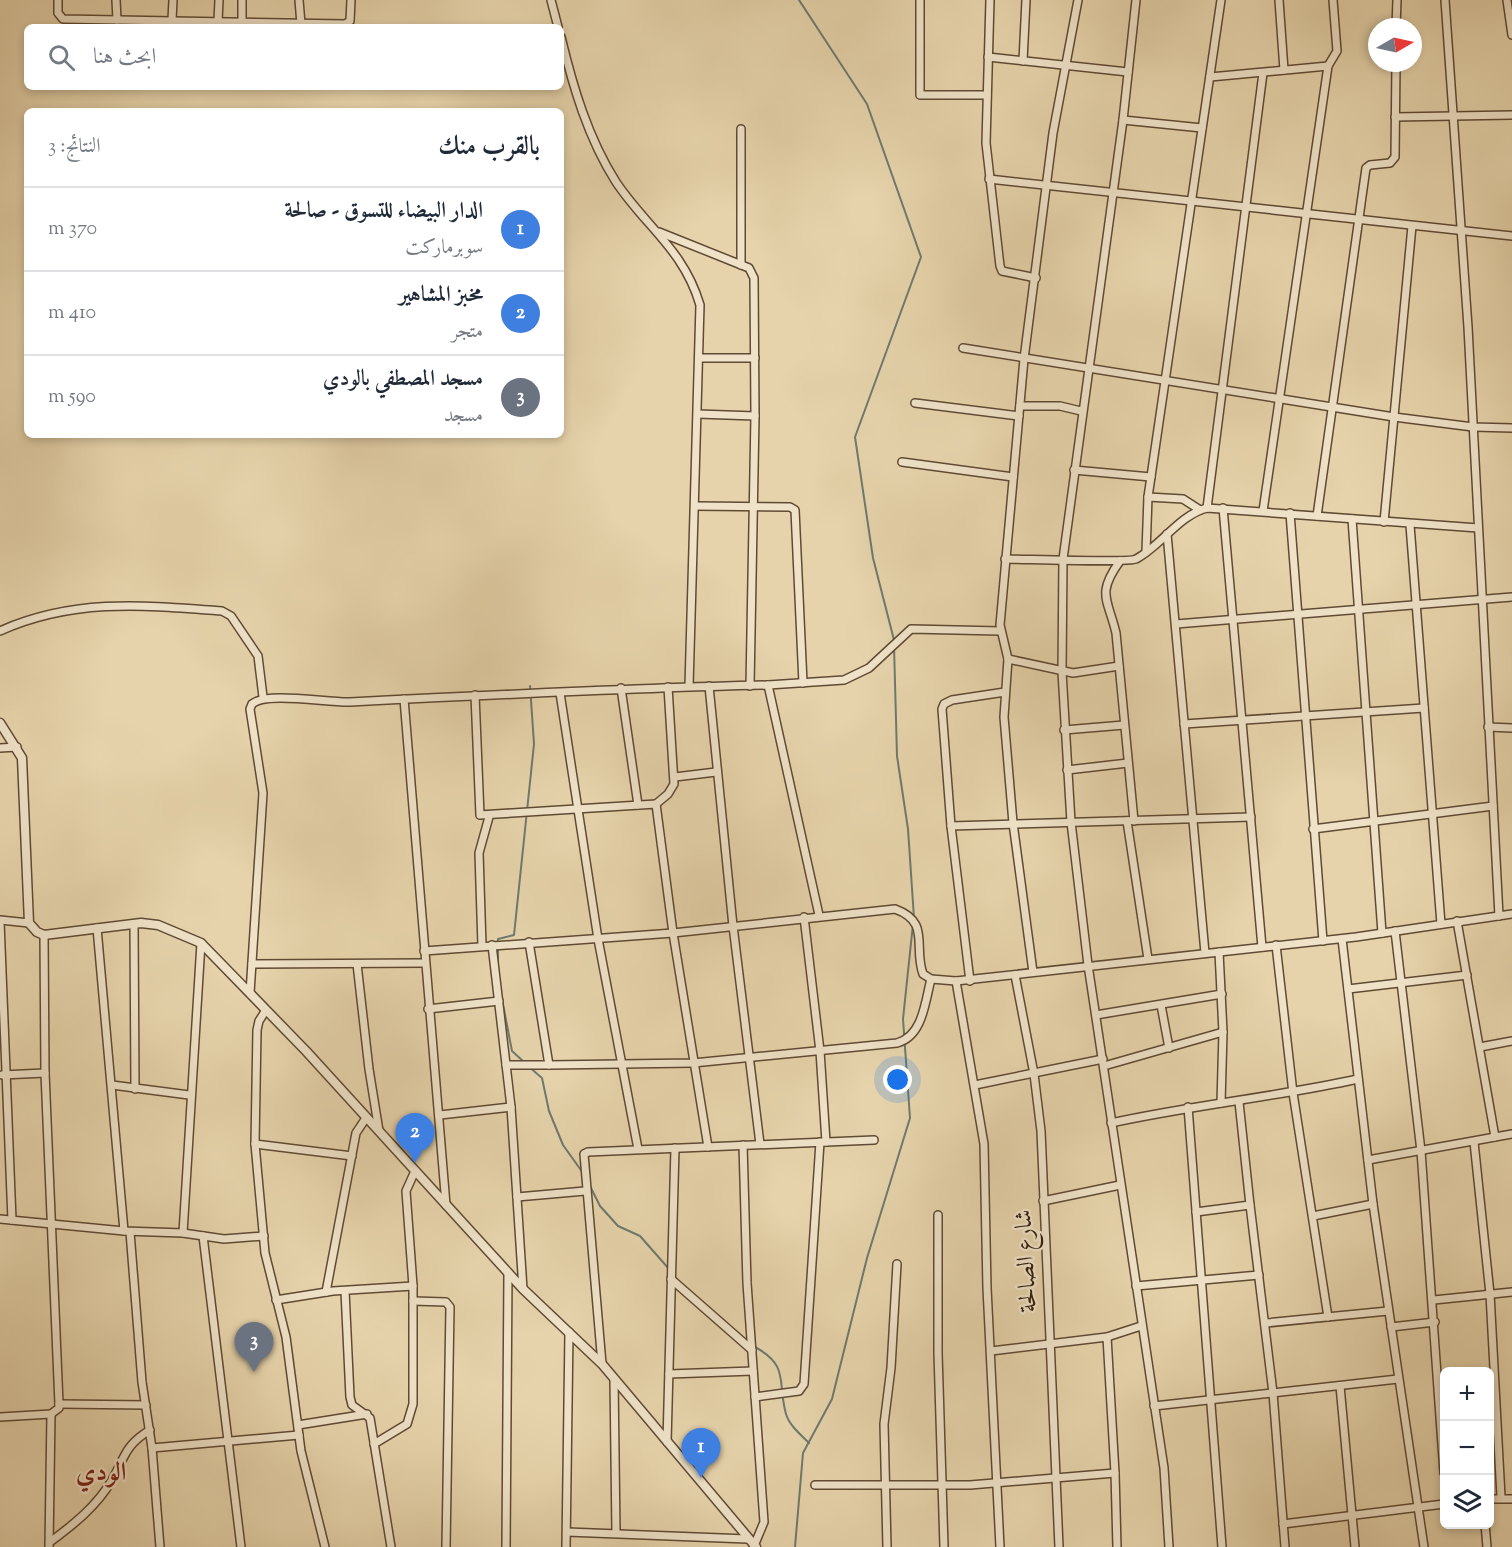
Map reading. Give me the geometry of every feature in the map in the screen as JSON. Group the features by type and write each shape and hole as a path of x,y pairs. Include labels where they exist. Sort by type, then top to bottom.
{"street":[{"path":"58,0 58,13 63,19 301,24 345,24 350,21 352,14 351,0"},
{"path":"116,0 117,21"},
{"path":"172,20 173,0"},
{"path":"218,21 219,0"},
{"path":"242,0 242,22"},
{"path":"299,0 301,24"},
{"path":"551,0 557,24"},
{"path":"920,0 920,95 987,94"},
{"path":"990,0 987,94 989,178 1000,266 1002,271 1036,278"},
{"path":"1023,61 1026,0"},
{"path":"1033,972 1013,823 1004,717 1008,659 1000,631 1024,359 1053,133 1078,0"},
{"path":"1136,0 1123,120 1087,368 1063,559 1062,672 1071,822 1088,965 1165,1480 1169,1547"},
{"path":"1146,552 1148,497 1221,0"},
{"path":"1279,0 1284,70"},
{"path":"1263,511 1328,66 1337,51 1333,0"},
{"path":"1396,18 1397,0"},
{"path":"1445,0 1462,232 1499,916"},
{"path":"1507,0 1512,34"},
{"path":"564,47 584,117 602,155 616,181 682,262 698,297 701,315 700,358 688,686"},
{"path":"988,57 1128,72"},
{"path":"1210,77 1328,66"},
{"path":"1317,516 1367,166 1390,163 1395,158 1396,72"},
{"path":"1005,559 1135,560 1167,534 1204,509 1247,207 1263,73"},
{"path":"1395,117 1512,115"},
{"path":"1123,120 1202,128"},
{"path":"741,129 741,265"},
{"path":"989,178 1359,221 1512,236"},
{"path":"1384,522 1412,226"},
{"path":"656,230 748,268 754,278 755,416 750,686"},
{"path":"963,348 1394,417 1473,427 1512,428"},
{"path":"700,358 754,358"},
{"path":"915,403 1019,416"},
{"path":"1020,406 1060,406 1082,411"},
{"path":"698,414 755,416"},
{"path":"902,462 1013,477"},
{"path":"1074,470 1151,477"},
{"path":"1148,497 1183,500 1204,509 1223,508 1410,525 1478,528"},
{"path":"694,506 790,507 796,513 803,683"},
{"path":"1223,508 1262,947"},
{"path":"1290,513 1296,615 1323,940"},
{"path":"1352,519 1382,933"},
{"path":"1410,525 1441,924"},
{"path":"1167,534 1205,953"},
{"path":"1120,561 1110,578 1105,594 1107,611 1116,633 1128,763 1130,821 1148,959"},
{"path":"1176,624 1512,597"},
{"path":"0,631 71,609 100,605 139,604 222,611 231,616 258,656 262,697"},
{"path":"250,993 263,792 250,710 252,704 262,697 334,703 560,693 621,688 750,686 844,680 862,673 911,629 1000,631"},
{"path":"1008,659 1062,672 1084,673 1119,666"},
{"path":"768,685 819,915"},
{"path":"709,686 733,926 760,1144"},
{"path":"475,695 479,812 483,817 489,817 656,804 672,789 675,777 668,687"},
{"path":"621,688 638,805"},
{"path":"970,981 951,826 942,710 944,704 952,700 1005,692"},
{"path":"560,693 580,810 598,939 638,1149"},
{"path":"404,699 428,1009 440,1115 447,1207"},
{"path":"1184,724 1424,708"},
{"path":"0,723 17,747 23,765 29,923 37,932 44,935 134,924 158,925 201,943 266,1010 523,1289 602,1364 755,1546 764,1522 753,1371 743,1145"},
{"path":"1064,730 1124,725"},
{"path":"1488,728 1512,728"},
{"path":"0,748 17,747"},
{"path":"1067,770 1128,763"},
{"path":"675,777 716,772"},
{"path":"656,804 673,933 708,1147"},
{"path":"1313,829 1431,812 1493,806"},
{"path":"482,946 479,853 489,817"},
{"path":"951,826 1251,817"},
{"path":"424,951 673,933 888,909 903,912 910,917 919,931 920,967 923,974 931,979 970,981 1088,965 1342,939 1512,914"},
{"path":"755,1397 800,1391 804,1384 823,1142 820,1051 804,917"},
{"path":"12,1220 2,1075 0,921 29,923"},
{"path":"1457,921 1495,1137"},
{"path":"134,924 135,1089"},
{"path":"97,928 103,1022 152,1448 160,1547"},
{"path":"1395,931 1421,1151 1434,1300 1441,1421"},
{"path":"0,1417 51,1413 59,1408 45,1073 44,935"},
{"path":"1342,939 1373,1204 1424,1547"},
{"path":"529,942 549,1065"},
{"path":"183,1233 189,1095 201,943"},
{"path":"492,945 511,1107 523,1289"},
{"path":"1276,945 1293,1093 1328,1317"},
{"path":"1219,952 1222,994 1221,1103"},
{"path":"252,964 425,963"},
{"path":"357,964 369,1069 380,1133"},
{"name":"شارع الصالحة","path":"1015,975 1034,1074 1041,1131 1059,1547"},
{"path":"1348,989 1467,975"},
{"path":"506,1065 693,1063 890,1044 908,1040 917,1028 931,979"},
{"path":"956,981 984,1144 1000,1547"},
{"path":"1096,1015 1222,994"},
{"path":"428,1009 499,1001"},
{"path":"1161,1005 1169,1048"},
{"path":"266,1010 259,1021 257,1030 255,1144 264,1236 286,1337 299,1435 325,1547"},
{"path":"975,1084 1103,1063 1169,1048 1222,1032"},
{"path":"1480,1047 1512,1041"},
{"path":"2,1075 45,1073"},
{"path":"1112,1123 1188,1107 1239,1102 1358,1079"},
{"path":"112,1085 189,1095"},
{"path":"1239,1102 1266,1323 1285,1547"},
{"path":"440,1115 511,1107"},
{"path":"1188,1107 1222,1547"},
{"path":"326,1292 356,1133 366,1118"},
{"path":"1368,1160 1512,1134"},
{"path":"602,1364 585,1191 584,1154 638,1149 874,1140"},
{"path":"1474,1142 1490,1294 1501,1497"},
{"path":"255,1144 352,1155"},
{"path":"667,1443 675,1148"},
{"path":"374,1444 401,1428 409,1420 413,1404 413,1286 406,1191 415,1171"},
{"path":"1043,1201 1120,1185"},
{"path":"517,1197 585,1191"},
{"path":"1313,1216 1373,1204"},
{"path":"1196,1212 1250,1205"},
{"path":"938,1215 940,1486 944,1547"},
{"path":"0,1220 127,1232 183,1233 224,1239 264,1236"},
{"path":"203,1236 241,1547"},
{"path":"887,1547 885,1414 891,1368 897,1264"},
{"path":"506,1547 508,1273"},
{"path":"1136,1286 1259,1275"},
{"path":"670,1279 752,1350"},
{"path":"276,1299 326,1292 413,1286"},
{"path":"345,1291 350,1397 352,1404 370,1418 391,1547"},
{"path":"1434,1300 1512,1292"},
{"path":"413,1301 446,1302 450,1307 446,1547"},
{"path":"1266,1323 1388,1311"},
{"path":"1391,1327 1435,1322"},
{"path":"991,1351 1107,1337 1141,1326"},
{"path":"566,1547 569,1332"},
{"path":"1107,1337 1117,1547"},
{"path":"669,1374 753,1371"},
{"path":"614,1379 616,1533"},
{"path":"1154,1406 1398,1379"},
{"path":"1340,1386 1355,1547"},
{"path":"59,1404 146,1406"},
{"path":"49,1544 51,1413"},
{"path":"298,1425 367,1414"},
{"path":"49,1544 90,1508 111,1481 129,1445 150,1430"},
{"path":"152,1448 299,1435"},
{"path":"815,1485 997,1484 1115,1473"},
{"path":"1494,1498 1512,1499"},
{"path":"1283,1524 1440,1504"},
{"path":"1485,1529 1487,1547"},
{"path":"567,1532 747,1539"}],"waterway":[{"path":"799,0 867,104 921,257 855,437 873,558 894,640"},
{"path":"894,646 897,756 908,829 914,918"},
{"path":"498,943 498,939 514,935 534,744 530,686"},
{"path":"795,1547 803,1453 832,1399 867,1258 910,1118 903,1019 913,924"},
{"path":"498,948 498,970"},
{"path":"502,999 512,1051 524,1062"},
{"path":"528,1066 542,1078 549,1111 563,1145 583,1173"},
{"path":"590,1186 600,1206 618,1226 640,1236 669,1269"},
{"path":"755,1347 766,1354 778,1368 788,1418 809,1443"}],"place":[{"name":"مخبز المشاهير","path":"415,1163"},
{"name":"مسجد المصطفي بالودي","path":"254,1372"},
{"name":"الدار البيضاء للتسوق - صالحة","path":"701,1478"}],"district":[{"name":"الودي","path":"101,1473"}]}
